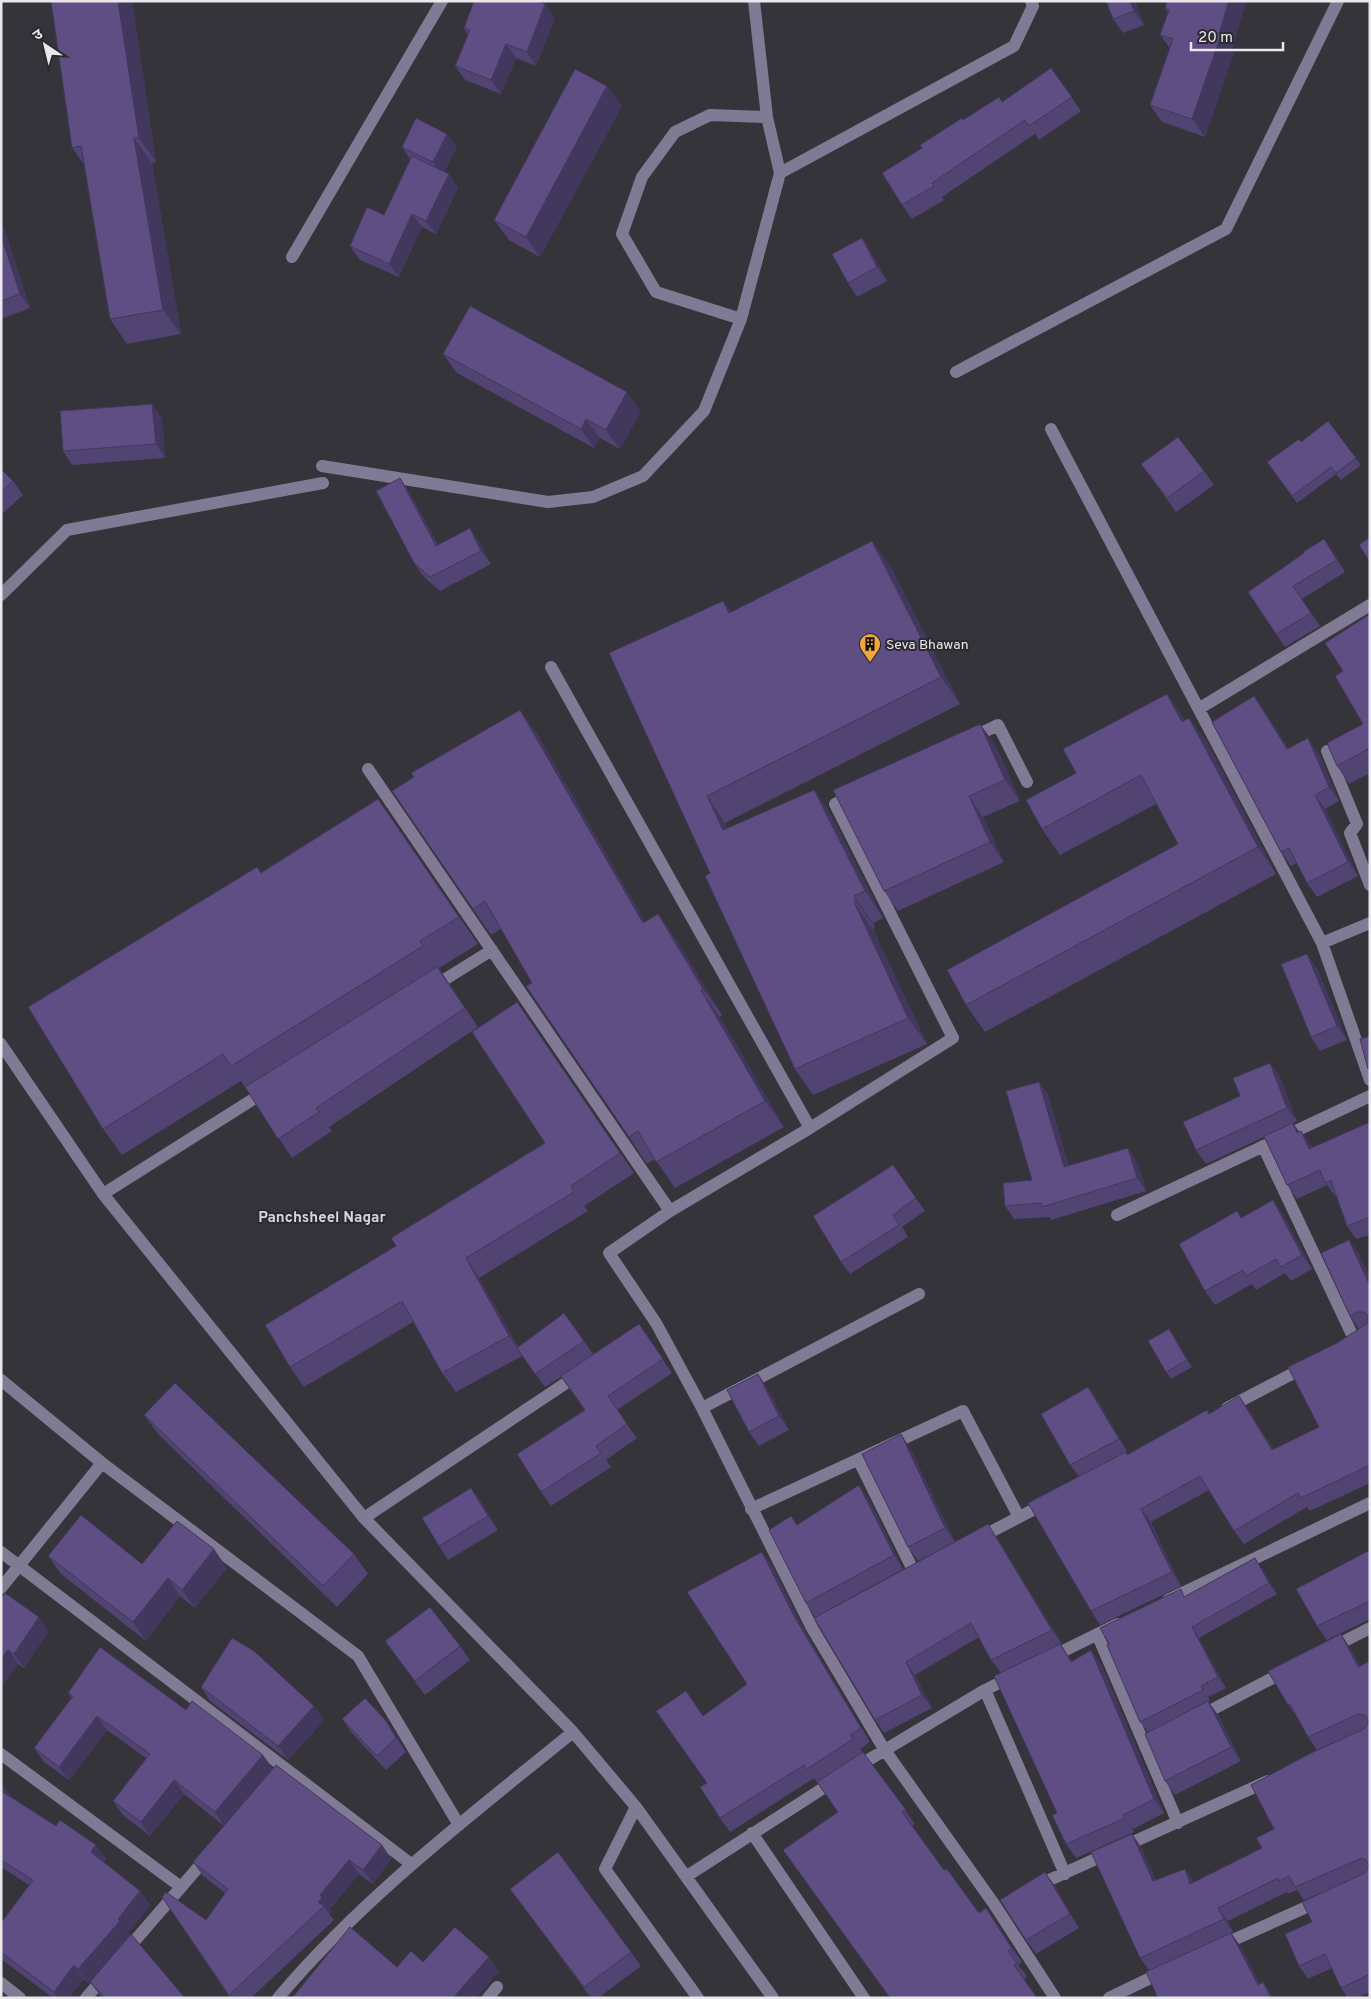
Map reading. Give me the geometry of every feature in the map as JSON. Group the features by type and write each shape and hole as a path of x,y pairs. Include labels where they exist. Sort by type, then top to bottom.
{"street":[{"path":"292,257 442,1"},
{"path":"322,466 548,502 593,497 643,476 704,410 740,319 780,173 767,117 754,1"},
{"path":"780,173 1014,46 1033,6 1031,1"},
{"path":"956,372 1226,229 1338,1"},
{"path":"740,319 656,292 622,234 642,177 675,132 710,115 767,117"},
{"path":"1051,429 1200,708 1322,943 1370,1080"},
{"path":"1,595 67,530 323,483"},
{"path":"1200,708 1370,605"},
{"path":"551,667 810,1128"},
{"path":"963,742 998,725 1027,782"},
{"path":"1327,751 1357,824 1350,833 1370,885"},
{"path":"368,769 670,1212"},
{"path":"869,787 835,804 952,1038 810,1128 670,1212 609,1253 702,1408 751,1509 884,1749 999,1902 1055,1998"},
{"path":"1322,943 1370,923"},
{"path":"424,992 492,950"},
{"path":"1,1044 103,1194 364,1518 573,1732 636,1807 773,1998"},
{"path":"103,1194 280,1082"},
{"path":"1118,1215 1370,1096"},
{"path":"1263,1146 1351,1343 1370,1333"},
{"path":"702,1408 919,1294"},
{"path":"1214,1415 1320,1359"},
{"path":"364,1518 591,1366"},
{"path":"1,1380 102,1463 358,1656 459,1825"},
{"path":"751,1509 859,1461 963,1411 1019,1517"},
{"path":"859,1461 914,1572"},
{"path":"1,1588 102,1463"},
{"path":"966,1544 1064,1494"},
{"path":"1159,1605 1370,1502"},
{"path":"1,1552 282,1772 411,1864"},
{"path":"687,1876 884,1749 985,1690 1132,1617"},
{"path":"1318,1655 1370,1628"},
{"path":"1097,1634 1149,1742 1178,1823"},
{"path":"1188,1722 1300,1664"},
{"path":"985,1690 1065,1874"},
{"path":"278,1998 297,1975 411,1864 573,1732"},
{"path":"1,1754 181,1887"},
{"path":"1021,1893 1282,1775"},
{"path":"636,1807 605,1868 698,1998"},
{"path":"752,1833 864,1998"},
{"path":"86,1998 214,1850"},
{"path":"1213,1950 1335,1894"},
{"path":"1109,1998 1128,1993 1178,1965"},
{"path":"1,1983 20,1998"},
{"path":"488,1998 497,1987"}],"building":[{"path":"51,1 118,1 139,138 134,138 163,310 110,319 81,146 72,148"},
{"path":"474,1 538,1 545,4 527,52 506,44 491,80 455,66 470,30 464,28"},
{"path":"1106,1 1130,1 1134,11 1113,19"},
{"path":"1167,1 1229,1 1219,34 1221,35 1192,119 1150,105 1173,39 1160,35 1169,10 1165,8"},
{"path":"1051,68 1072,97 1029,126 1025,120 932,183 934,186 902,205 882,173 922,148 920,145 962,118 963,120 999,97 1002,102"},
{"path":"575,69 607,86 526,237 494,220"},
{"path":"416,118 447,134 433,162 402,147"},
{"path":"412,156 449,174 426,221 412,214 389,264 350,246 367,207 384,215"},
{"path":"1,235 20,294 1,301"},
{"path":"862,238 877,267 848,283 832,254"},
{"path":"470,306 627,392 606,430 586,419 581,429 443,354"},
{"path":"152,404 156,444 63,451 60,411"},
{"path":"1328,421 1356,458 1336,473 1331,467 1292,496 1267,462 1299,439 1301,442"},
{"path":"1178,437 1204,471 1167,498 1141,464"},
{"path":"1,469 13,481 1,492"},
{"path":"400,478 436,546 470,528 481,551 430,577 414,563 376,491"},
{"path":"1370,537 1370,562 1359,545"},
{"path":"1324,539 1337,560 1293,586 1311,613 1276,634 1248,592"},
{"path":"872,541 941,677 707,796 723,830 814,790 865,891 854,896 856,901 854,902 908,1018 795,1069 705,876 710,873 609,653 723,601 729,613"},
{"path":"1370,614 1370,748 1337,766 1327,743 1363,724 1335,676 1343,671 1325,643"},
{"path":"1167,694 1182,722 1189,718 1258,847 966,1005 947,970 1178,844 1141,775 1042,829 1026,800 1076,773 1063,749"},
{"path":"1254,696 1287,749 1308,738 1329,787 1315,795 1348,862 1307,883 1289,848 1281,852 1212,722"},
{"path":"520,710 643,923 658,914 703,989 701,990 765,1101 656,1162 638,1131 629,1137 526,986 532,983 485,901 473,909 392,791 414,777 411,773"},
{"path":"980,724 1005,780 969,796 990,842 884,891 833,790"},
{"path":"378,799 459,917 420,941 423,946 231,1066 223,1054 103,1129 28,1007 257,867 261,873"},
{"path":"1307,954 1337,1026 1311,1037 1281,964"},
{"path":"437,967 465,1008 316,1108 319,1112 278,1139 245,1087"},
{"path":"517,1002 620,1153 571,1186 574,1192 466,1258 509,1336 442,1373 402,1301 290,1367 265,1325 396,1246 391,1238 545,1143 472,1032"},
{"path":"1370,1036 1370,1069 1368,1069 1360,1039"},
{"path":"1270,1063 1287,1108 1196,1150 1183,1122 1240,1096 1233,1078"},
{"path":"1039,1082 1064,1167 1128,1148 1137,1178 1042,1207 1041,1203 1005,1206 1003,1183 1032,1180 1006,1091"},
{"path":"1370,1122 1370,1217 1347,1226 1331,1180 1325,1183 1320,1170 1287,1185 1264,1136 1293,1123 1297,1133 1301,1131 1309,1149"},
{"path":"893,1165 916,1198 893,1215 899,1225 841,1262 813,1216"},
{"path":"1273,1200 1302,1255 1281,1267 1276,1259 1246,1276 1243,1270 1205,1291 1179,1244 1237,1211 1241,1218"},
{"path":"1349,1240 1370,1286 1370,1465 1301,1498 1298,1493 1234,1531 1200,1476 1141,1509 1172,1572 1091,1611 1028,1503 1126,1452 1127,1455 1207,1410 1209,1414 1239,1396 1272,1450 1319,1427 1288,1367 1337,1343 1368,1323 1368,1316 1364,1312 1357,1312 1350,1316 1321,1253"},
{"path":"564,1313 584,1341 535,1374 517,1348"},
{"path":"639,1324 663,1359 608,1396 627,1424 596,1446 601,1453 541,1492 517,1454 585,1410 561,1376"},
{"path":"1169,1329 1187,1360 1166,1372 1148,1341"},
{"path":"758,1374 779,1416 749,1432 727,1390"},
{"path":"175,1383 354,1554 323,1586 144,1415"},
{"path":"1088,1387 1119,1439 1070,1465 1041,1414"},
{"path":"901,1434 945,1528 908,1547 862,1454"},
{"path":"859,1485 894,1555 806,1603 769,1530 791,1516 797,1525"},
{"path":"471,1488 488,1516 439,1546 422,1518"},
{"path":"81,1515 142,1564 177,1521 214,1549 182,1590 168,1578 133,1622 48,1556"},
{"path":"988,1524 1052,1630 991,1660 971,1623 906,1662 922,1695 875,1720 814,1618"},
{"path":"1370,1550 1370,1601 1317,1626 1296,1589"},
{"path":"762,1552 795,1618 861,1728 850,1735 853,1739 807,1769 804,1765 720,1818 700,1787 707,1783 656,1711 686,1691 703,1716 747,1684 687,1592"},
{"path":"1255,1558 1269,1583 1192,1627 1218,1677 1201,1686 1203,1690 1140,1722 1107,1645 1109,1644 1100,1628 1181,1589 1184,1597"},
{"path":"5,1593 39,1617 14,1654 8,1650 1,1659 1,1599"},
{"path":"430,1607 460,1646 415,1681 385,1641"},
{"path":"1341,1634 1358,1667 1370,1661 1370,1974 1341,1988 1325,1954 1299,1966 1285,1934 1312,1922 1302,1902 1365,1873 1369,1866 1366,1860 1362,1858 1295,1887 1289,1876 1279,1881 1278,1878 1218,1908 1224,1919 1140,1958 1091,1852 1132,1834 1153,1881 1185,1869 1190,1884 1262,1848 1256,1838 1274,1829 1251,1785 1309,1754 1364,1729 1369,1722 1365,1715 1358,1714 1308,1737 1290,1704 1288,1705 1268,1671"},
{"path":"232,1638 254,1651 314,1706 278,1746 201,1687"},
{"path":"1060,1644 1071,1662 1091,1650 1154,1799 1123,1815 1125,1818 1066,1844 1052,1815 1057,1813 994,1676"},
{"path":"100,1647 186,1710 192,1701 263,1755 215,1812 174,1780 141,1822 113,1801 150,1754 97,1716 59,1767 34,1748 73,1696 68,1693"},
{"path":"365,1698 386,1721 396,1738 377,1756 342,1719"},
{"path":"1208,1701 1231,1747 1165,1781 1145,1734"},
{"path":"863,1752 906,1810 902,1812 944,1870 947,1869 979,1913 986,1908 1012,1949 1008,1951 1017,1963 1014,1965 1037,1998 890,1998 783,1850 838,1812 817,1782"},
{"path":"276,1765 382,1845 363,1870 349,1860 320,1895 322,1898 318,1902 324,1906 229,1995 162,1897 166,1892 206,1920 228,1889 193,1862"},
{"path":"1,1791 56,1826 60,1820 96,1845 91,1852 140,1891 118,1919 120,1921 78,1969 74,1965 54,1992 1,1952 1,1923 33,1880 1,1860"},
{"path":"558,1852 631,1952 584,1987 510,1889"},
{"path":"1045,1872 1070,1914 1026,1940 1000,1900"},
{"path":"350,1927 397,1967 411,1951 423,1962 455,1927 489,1957 453,1998 292,1998"},
{"path":"1231,1933 1258,1985 1263,1982 1271,1998 1158,1998 1146,1972"},
{"path":"131,1934 185,1998 105,1998 90,1982"}],"place":[{"name":"Seva Bhawan","path":"870,663"}],"district":[{"name":"Panchsheel Nagar","path":"322,1217"}]}
